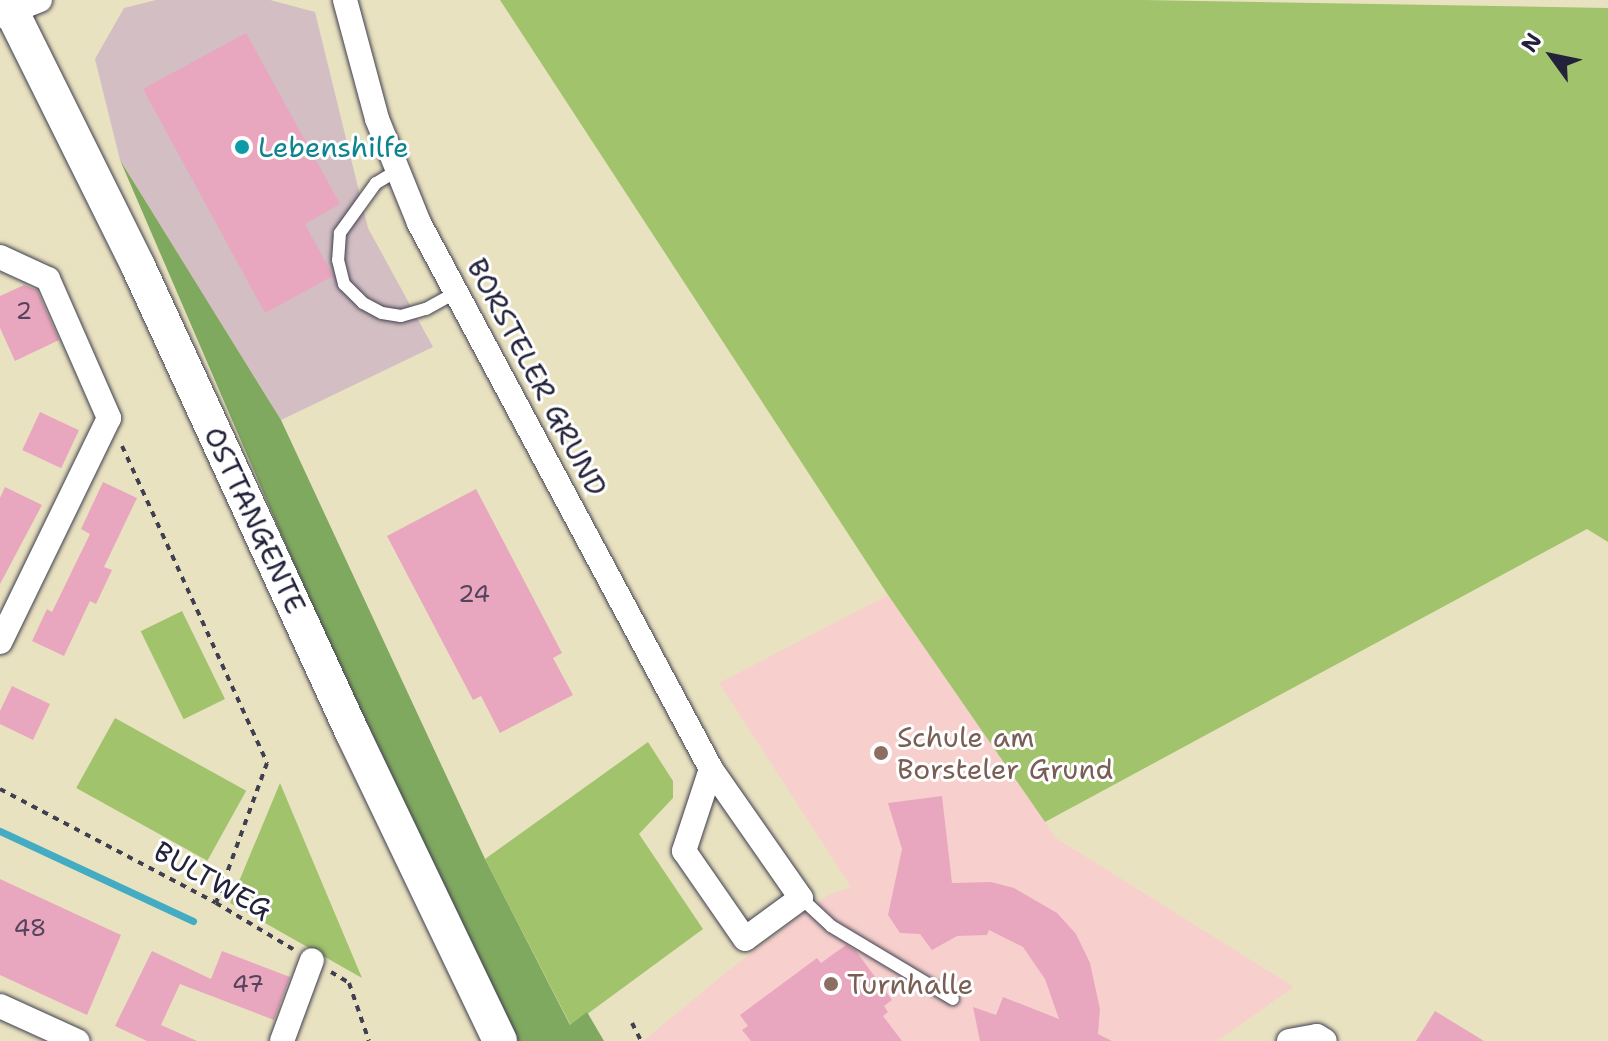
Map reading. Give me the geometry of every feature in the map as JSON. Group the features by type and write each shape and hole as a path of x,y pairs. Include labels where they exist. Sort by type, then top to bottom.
{"main road":[{"name":"OSTTANGENTE","path":"15,6 353,734 500,1041"}],"street":[{"name":"BORSTELER GRUND","path":"345,0 377,119 419,223 711,769 801,898"},
{"path":"0,257 48,279 109,418 0,642"},
{"path":"711,769 684,851 745,939 801,898"},
{"path":"282,1041 312,960"},
{"path":"0,1006 77,1041"},
{"path":"1289,1041 1317,1036 1325,1041"}],"lane":[{"path":"398,170 376,183 340,233 338,260 344,284 363,303 382,313 401,316 426,309 457,292"},
{"path":"801,898 831,926 953,999"}],"path":[{"path":"109,418 267,763 216,903"},
{"name":"BULTWEG","path":"0,789 216,903 349,983 369,1041"},
{"path":"632,1023 641,1041"}],"shaded area":[{"path":"156,0 270,0 315,12 368,228 433,347 281,420 120,160 95,59 124,8"},
{"name":"Schule am Borsteler Grund","path":"888,595 1056,838 1294,987 1217,1041 643,1041 734,966 828,895 851,887 719,683"}],"green space":[{"path":"500,0 1143,0 1608,8 1608,542 1587,529 1045,822 888,595"},
{"path":"120,160 281,420 485,859 570,1025 587,1012 604,1041 515,1041 436,893"},
{"path":"182,611 225,699 184,719 141,631"},
{"path":"115,718 246,791 207,861 76,788"},
{"path":"648,742 673,781 673,798 639,834 703,929 571,1026 485,859"},
{"path":"280,783 362,978 230,903"}],"building":[{"name":"Lebenshilfe","path":"246,33 340,204 305,224 333,276 265,313 143,89"},
{"path":"24,285 37,290 59,340 15,361 0,328 0,296"},
{"path":"40,412 79,430 61,468 22,450"},
{"path":"103,482 137,498 104,567 112,570 96,604 90,601 64,656 32,641 47,609 52,612 90,534 81,529"},
{"path":"5,487 42,505 0,584 0,498"},
{"path":"476,489 562,653 553,658 573,695 500,733 481,696 473,700 387,536"},
{"path":"12,686 50,704 33,740 0,724 0,711"},
{"path":"942,796 952,883 991,882 1014,888 1057,913 1076,934 1090,963 1100,1009 1098,1034 1112,1041 980,1041 973,1007 996,1015 1003,997 1059,1019 1045,979 1023,947 989,930 987,935 957,936 932,950 920,934 900,933 888,915 902,849 888,803"},
{"path":"0,879 121,935 87,1015 0,975"},
{"name":"Turnhalle","path":"846,945 856,951 892,1000 884,1006 888,1012 883,1016 902,1041 751,1041 742,1030 748,1026 740,1015 817,958 821,963"},
{"path":"152,951 211,979 222,951 290,977 274,1020 180,984 161,1025 197,1041 147,1041 115,1026"},
{"path":"1435,1011 1484,1041 1416,1041"}],"waterway":[{"path":"0,831 193,921"}],"place":[{"name":"Lebenshilfe","path":"242,147"},
{"name":"Schule am Borsteler Grund","path":"881,753"},
{"name":"Turnhalle","path":"831,984"}]}
